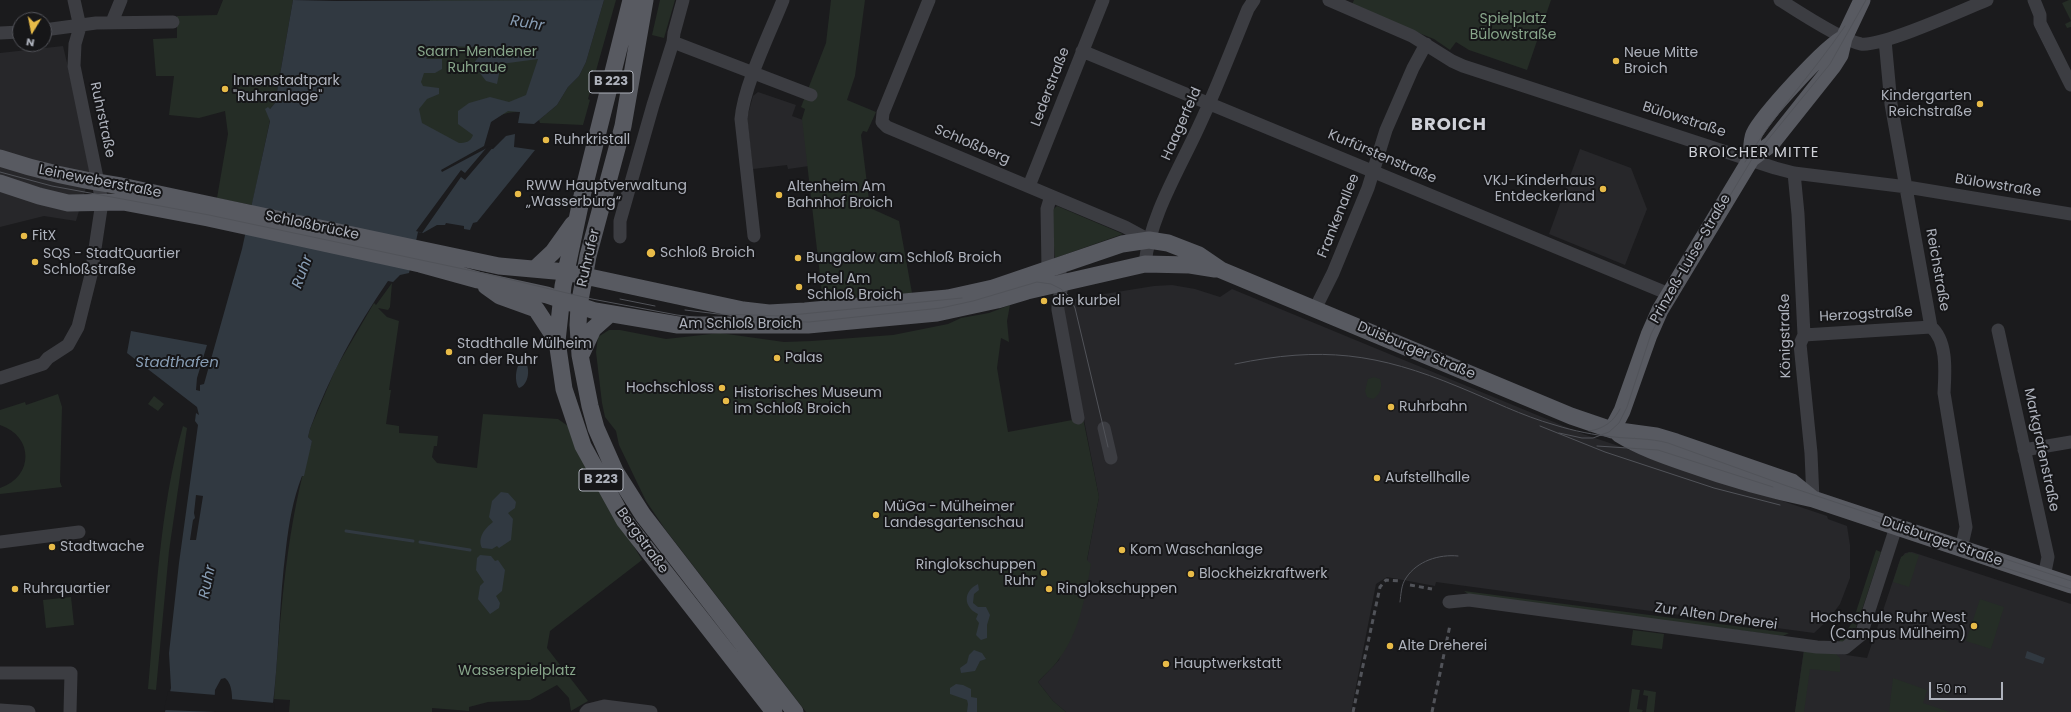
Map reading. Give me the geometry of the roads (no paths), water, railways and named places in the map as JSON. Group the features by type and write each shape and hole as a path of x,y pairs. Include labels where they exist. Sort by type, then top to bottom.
{"main road":[{"name":"Ruhrufer","path":"561,299 577,216 631,0"},
{"name":"Ruhrufer","path":"579,306 584,276 623,126 645,0"},
{"name":"Prinzeß-Luise-Straße","path":"1612,430 1622,411 1649,334 1669,294 1751,159 1771,144 1840,55 1844,38 1862,0"},
{"name":"Leineweberstraße","path":"0,158 26,167 98,183 120,186 207,209"},
{"name":"Leineweberstraße","path":"0,183 39,196 68,202 123,202 207,209"},
{"name":"Schloßbrücke","path":"207,209 422,257"},
{"path":"536,268 553,252 577,216"},
{"name":"Am Schloß Broich","path":"422,257 566,272 743,310 769,313 805,312 948,298 992,288 1122,244 1149,240"},
{"name":"Duisburger Straße","path":"1149,240 1168,243 1199,255 1221,270 1570,416 1612,430 1656,436 1682,444 1792,482 1813,499 2071,585"},
{"name":"Am Schloß Broich","path":"422,257 480,280 561,299 579,306 610,314 678,325 808,324 937,313 1145,264"},
{"name":"Duisburger Straße","path":"1145,264 1190,265 1221,270"},
{"path":"480,280 489,289 500,296 536,309 558,341"},
{"name":"Bergstraße","path":"561,299 558,341 564,388 570,411 583,446 621,514 783,710"},
{"name":"Bergstraße","path":"579,306 578,325 580,355 596,428 615,471 643,515 783,710"},
{"path":"580,355 592,329 610,314"}],"street":[{"name":"Ruhrstraße","path":"48,358 62,350 72,339 81,316 91,275 102,202 74,66 75,44 80,26 74,0"},
{"path":"112,22 120,0"},
{"path":"620,237 620,221 684,0"},
{"path":"754,236 741,119 754,72 783,0"},
{"name":"Schloßberg","path":"929,0 883,113 882,122 887,127 1125,227 1149,240"},
{"name":"Lederstraße","path":"1029,186 1102,0"},
{"name":"Haagerfeld","path":"1145,264 1149,240 1157,217 1210,103 1248,9 1254,0"},
{"name":"Bülowstraße","path":"1329,0 1412,36 1463,66 1794,173 1907,187 2071,214"},
{"path":"1780,0 1844,38 1858,44 1867,44 1885,40 1987,0"},
{"path":"2034,0 2040,15 2040,23 2070,80"},
{"path":"52,29 112,22 174,22"},
{"path":"0,33 12,32"},
{"name":"Reichstraße","path":"1885,40 1891,104 1931,327 1940,338 1945,371 1944,393 1966,527 1961,549"},
{"path":"673,42 811,95"},
{"name":"Frankenallee","path":"1315,309 1333,273 1374,171 1386,130 1413,68 1426,44"},
{"name":"Kurfürstenstraße","path":"1082,51 1669,294"},
{"name":"Königstraße","path":"1794,173 1798,214 1804,335 1800,344 1811,453 1813,499"},
{"path":"1052,196 1047,209 1054,267 1063,283 1057,302 1078,418"},
{"name":"Herzogstraße","path":"1804,335 1931,327"},
{"name":"Markgrafenstraße","path":"1998,330 2048,557 2044,577"},
{"path":"0,369 41,356 48,358 43,364 0,378"},
{"path":"1104,428 1111,458"},
{"path":"2024,450 2071,442"},
{"name":"Zur Alten Dreherei","path":"1450,602 1468,600 1817,647 1845,648 1861,635 1896,527"},
{"path":"0,542 79,532"},
{"path":"0,672 67,673"},
{"path":"61,712 67,673"},
{"path":"67,673 70,712"},
{"path":"586,712 588,710 604,706 651,712"},
{"path":"0,710 29,712"}],"water":[{"path":"293,0 604,0 586,62 579,76 568,87 557,105 534,124 518,123 520,112 508,111 491,122 484,146 441,170 442,172 487,148 493,149 506,136 515,134 514,147 535,150 477,222 473,223 470,230 464,229 464,226 446,223 445,225 437,225 423,233 418,232 409,273 400,275 393,282 388,281 354,334 326,390 310,429 308,437 312,441 304,476 302,476 299,485 290,520 280,609 272,712 232,712 231,689 225,678 221,679 215,690 214,712 165,712 171,688 169,653 179,563 198,425 195,421 196,413 199,415 197,407 127,353 131,331 207,345 197,378 196,390 200,391 200,385 204,384 242,249 270,121 265,109 268,107 270,109 275,103","holes":["437,46 477,47 481,54 473,64 486,81 497,84 501,64 538,59 526,95 509,102 490,97 469,103 458,111 458,124 473,135 468,142 459,143 422,123 419,109 427,99 439,94 439,88 423,86 421,82 424,73 435,73 442,69 442,59 426,59"]},
{"path":"524,360 528,367 528,376 525,383 519,388 516,382 516,373 519,365"},
{"path":"501,492 508,493 516,502 515,508 508,513 513,519 511,540 499,548 497,546 492,549 482,548 480,541 481,537 487,527 493,522 489,517 492,501"},
{"path":"480,555 491,556 495,561 498,560 505,570 502,591 496,596 500,603 499,608 490,614 478,599 480,586 484,582 476,570 477,558"},
{"path":"978,584 979,590 974,594 973,603 978,607 986,607 990,615 987,625 987,638 981,640 976,635 979,623 976,619 978,614 973,611 967,603 967,595 973,587"},
{"path":"974,650 982,653 986,659 980,661 975,671 961,673 960,668 967,663 969,655"},
{"path":"2027,651 2045,658 2043,664 2025,658"},
{"path":"956,684 963,685 971,689 971,697 977,698 977,712 967,712 967,700 950,694 950,688"}],"waterway":[{"path":"346,531 413,541"},
{"path":"420,542 470,550"}],"tram line":[{"path":"1559,433 1582,438 1593,438 1609,432 1619,423 1627,407 1651,334 1681,277 1752,159 1830,64 1866,0"},
{"path":"1745,162 1768,127 1845,26"},
{"path":"0,172 52,186 209,215 487,274 592,299 677,315 718,320 809,322 941,308 973,301 1037,282 1051,284 1061,289 1069,296 1075,308 1108,447"},
{"path":"685,310 718,314 782,316 962,298"},
{"path":"620,299 655,306"},
{"path":"1235,364 1266,358 1322,354 1375,360 1402,367 1459,387 1543,421 1569,429 1592,434 1654,440 1668,443 1787,486 2071,581"},
{"path":"1589,431 1608,424 1612,421 1620,409"},
{"path":"1540,426 1605,452 1714,488 1780,505"},
{"path":"1597,446 1658,450 1773,487"},
{"path":"1872,520 1959,553 2071,589"},
{"path":"1400,602 1404,581 1416,567 1429,560 1443,556 1458,556"}],"railway":[{"path":"1353,712 1380,587 1386,580 1401,581"},
{"path":"1410,585 1432,589"},
{"path":"1432,712 1450,625"}],"place":[{"name":"Neue Mitte Broich","path":"1616,61"},
{"name":"Innenstadtpark \"Ruhranlage\"","path":"225,89"},
{"name":"Kindergarten Reichstraße","path":"1980,104"},
{"name":"Ruhrkristall","path":"546,140"},
{"name":"VKJ-Kinderhaus Entdeckerland","path":"1603,189"},
{"name":"RWW Hauptverwaltung „Wasserburg“","path":"518,194"},
{"name":"Altenheim Am Bahnhof Broich","path":"779,195"},
{"name":"FitX","path":"24,236"},
{"name":"Schloß Broich","path":"651,253"},
{"name":"Bungalow am Schloß Broich","path":"798,258"},
{"name":"SQS - StadtQuartier Schloßstraße","path":"35,262"},
{"name":"Hotel Am Schloß Broich","path":"799,287"},
{"name":"die kurbel","path":"1044,301"},
{"name":"Stadthalle Mülheim an der Ruhr","path":"449,352"},
{"name":"Palas","path":"777,358"},
{"name":"Hochschloss","path":"722,388"},
{"name":"Historisches Museum im Schloß Broich","path":"726,401"},
{"name":"Ruhrbahn","path":"1391,407"},
{"name":"Aufstellhalle","path":"1377,478"},
{"name":"MüGa - Mülheimer Landesgartenschau","path":"876,515"},
{"name":"Stadtwache","path":"52,547"},
{"name":"Kom Waschanlage","path":"1122,550"},
{"name":"Ringlokschuppen Ruhr","path":"1044,573"},
{"name":"Blockheizkraftwerk","path":"1191,574"},
{"name":"Ruhrquartier","path":"15,589"},
{"name":"Ringlokschuppen","path":"1049,589"},
{"name":"Hochschule Ruhr West (Campus Mülheim)","path":"1974,626"},
{"name":"Alte Dreherei","path":"1390,646"},
{"name":"Hauptwerkstatt","path":"1166,664"}],"district":[{"name":"BROICH","path":"1449,125"},
{"name":"BROICHER MITTE","path":"1754,153"}],"park label":[{"name":"Spielplatz Bülowstraße","path":"1513,28"},
{"name":"Saarn-Mendener Ruhraue","path":"477,60"},
{"name":"Wasserspielplatz","path":"517,671"}],"water label":[{"name":"Ruhr","path":"527,24"},
{"name":"Ruhr","path":"303,272"},
{"name":"Stadthafen","path":"177,363"},
{"name":"Ruhr","path":"208,582"}]}
